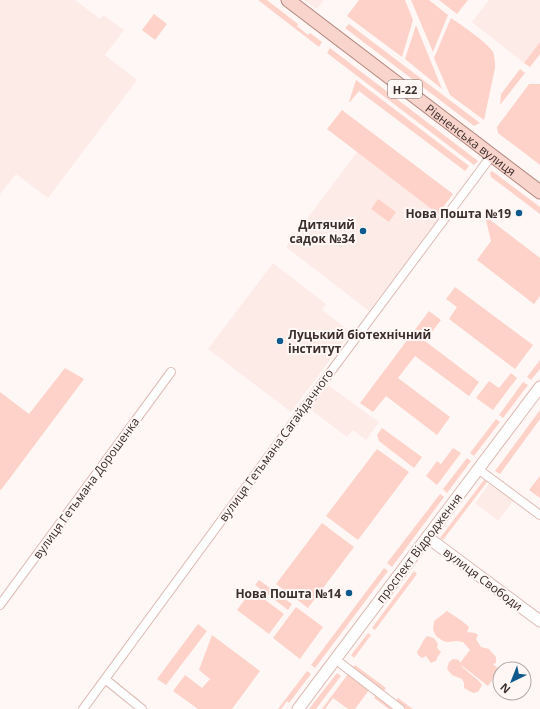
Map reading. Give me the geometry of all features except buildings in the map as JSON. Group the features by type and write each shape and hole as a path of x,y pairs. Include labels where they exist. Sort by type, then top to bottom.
{"main road":[{"name":"Рівненська вулиця","path":"288,0 540,192"},
{"name":"проспект Відродження","path":"298,709 540,387"},
{"name":"вулиця Свободи","path":"427,537 540,621"}],"street":[{"name":"вулиця Гетьмана Сагайдачного","path":"83,709 300,412 492,155"},
{"name":"вулиця Гетьмана Дорошенка","path":"0,605 171,372"},
{"path":"478,469 540,515"},
{"path":"335,659 400,709"},
{"path":"105,679 142,709"}],"shaded area":[{"path":"0,0 75,0 100,19 103,15 124,30 105,55 137,80 48,198 16,174 0,194"},
{"path":"258,0 267,0 298,24 297,26 308,35 310,33 322,42 319,47"},
{"path":"304,0 324,0 317,9"},
{"path":"359,0 405,0 413,20 402,57 347,16"},
{"path":"411,0 429,0 448,15 433,52"},
{"path":"439,0 468,0 457,14"},
{"path":"489,0 540,0 540,42 524,63 472,22"},
{"path":"154,14 167,24 155,40 142,30"},
{"path":"451,18 480,39 494,54 495,68 484,120 450,95 434,58"},
{"path":"349,24 480,123 474,126 345,28"},
{"path":"416,25 442,89 405,59"},
{"path":"540,42 540,54 530,67 524,63"},
{"path":"330,48 478,161 474,165 327,53"},
{"path":"520,69 525,73 500,105 501,94"},
{"path":"356,80 469,166 465,171 359,91 349,102"},
{"path":"529,84 540,84 540,165 498,133 497,127"},
{"path":"342,110 453,194 438,214 327,129"},
{"name":"Дитячий садок №34","path":"357,152 441,216 369,311 286,247"},
{"path":"492,171 540,207 540,214 491,177 490,173"},
{"path":"378,199 396,212 389,222 371,209"},
{"path":"485,216 540,258 540,296 534,304 477,260 491,241"},
{"name":"Луцький біотехнічний інститут","path":"273,263 326,304 322,310 351,332 291,412 208,349"},
{"path":"455,287 533,345 515,369 449,319 457,307 446,299"},
{"path":"429,311 441,320 425,341 479,382 469,396 415,356 398,378 450,417 437,435 386,396 373,412 360,403"},
{"path":"540,360 540,369 531,380 527,377"},
{"path":"65,368 84,379 1,490 0,392 29,414"},
{"path":"511,373 517,378 493,410 476,398 489,381 499,388"},
{"path":"523,382 528,385 503,418 499,415"},
{"path":"328,385 379,422 366,440 353,430 347,437 310,409"},
{"path":"540,410 540,419 500,474 495,471"},
{"path":"496,419 500,422 474,456 470,453"},
{"path":"382,428 422,457 414,468 379,441 377,435"},
{"path":"453,448 461,453 437,485 426,476 437,461 441,464"},
{"path":"377,449 409,472 358,540 326,516"},
{"path":"467,458 471,461 447,493 443,489"},
{"path":"540,476 540,498 529,490"},
{"path":"484,480 487,482 443,540 440,538"},
{"path":"489,484 513,501 498,521 475,503"},
{"path":"440,494 444,497 392,567 387,563"},
{"path":"322,523 354,547 308,608 276,584"},
{"path":"384,568 388,571 315,668 311,665"},
{"path":"414,571 417,574 375,630 372,628"},
{"path":"259,580 292,604 288,610 255,585"},
{"path":"252,590 284,614 269,634 237,610"},
{"path":"296,607 323,627 300,659 273,638"},
{"path":"447,611 469,627 467,632 478,635 476,639 481,647 489,649 496,657 496,661 492,661 492,681 488,686 461,665 482,685 478,692 473,693 464,688 462,679 452,675 447,669 449,662 453,659 459,660 460,663 470,650 463,642 443,641 436,636 433,630 434,621"},
{"path":"198,624 207,631 166,685 157,679"},
{"path":"368,633 371,635 354,658 351,655"},
{"path":"212,635 260,671 232,709 198,709 173,691 185,675 202,688 210,679 199,670"},
{"path":"427,636 434,638 438,644 437,648 441,652 436,661 431,663 426,656 422,658 417,652"},
{"path":"355,665 386,688 383,692 352,668"},
{"path":"307,671 311,674 289,703 287,701 281,709 278,709"},
{"path":"337,673 341,676 316,709 309,709"},
{"path":"348,674 369,690 355,709 348,709 333,698 325,709 322,709"},
{"path":"376,695 394,709 389,709 374,698"},
{"path":"398,698 413,709 405,709 395,702"}],"place":[{"name":"Нова Пошта №19","path":"519,213"},
{"name":"Дитячий садок №34","path":"363,231"},
{"name":"Луцький біотехнічний інститут","path":"280,341"},
{"name":"Нова Пошта №14","path":"349,593"}]}
